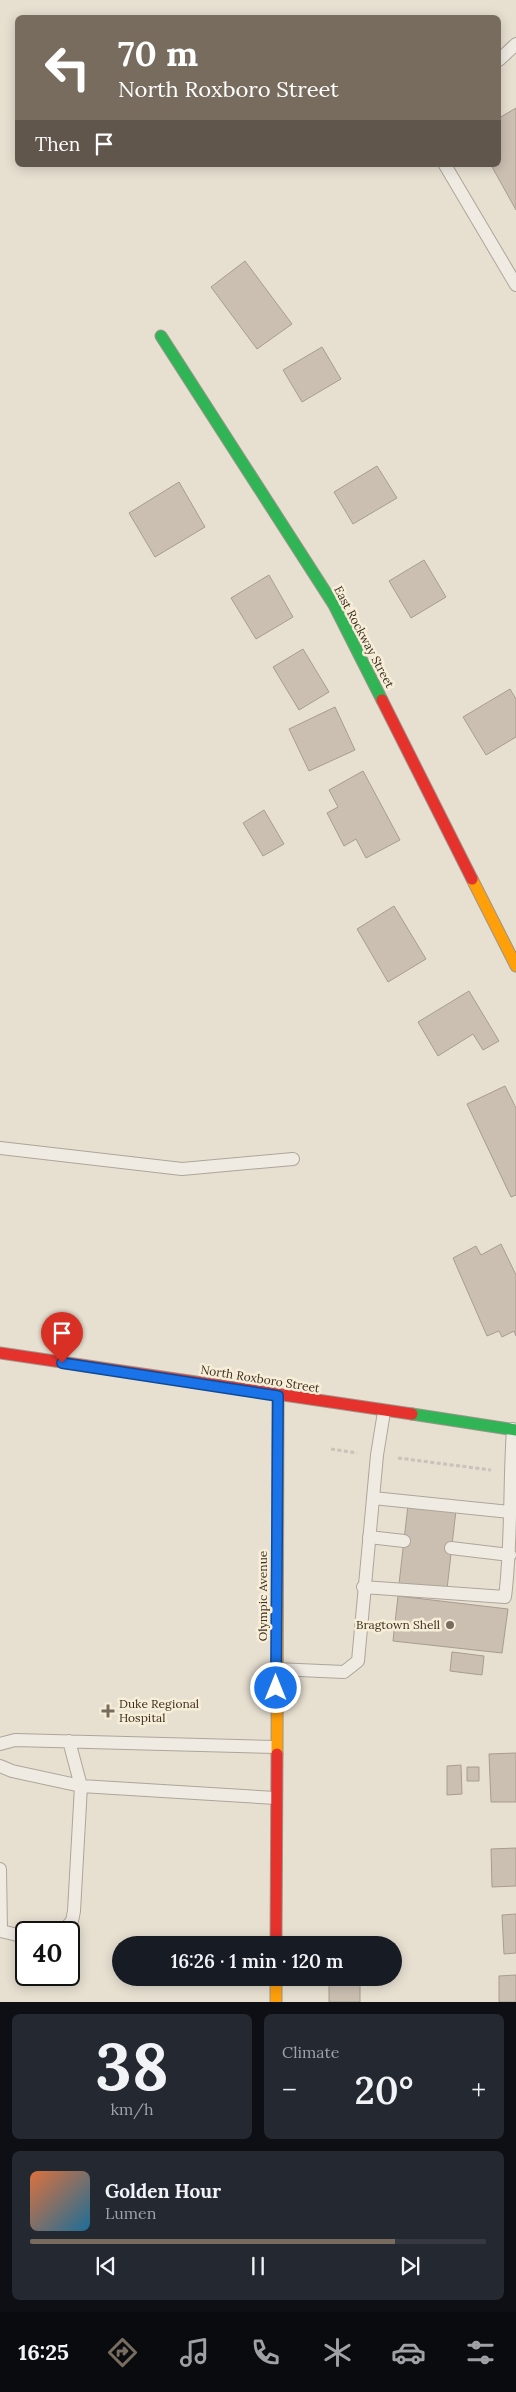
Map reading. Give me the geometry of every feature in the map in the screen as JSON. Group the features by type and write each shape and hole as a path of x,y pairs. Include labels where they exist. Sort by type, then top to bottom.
{"street":[{"name":"East Rockway Street","path":"162,336 334,605 516,966"},
{"name":"North Roxboro Street","path":"0,1353 384,1412 515,1430"},
{"name":"Olympic Avenue","path":"276,1936 278,1396"},
{"path":"276,1986 276,2002"}],"lane":[{"path":"501,58 516,44"},
{"path":"446,167 516,284"},
{"path":"0,1148 182,1169 293,1159"},
{"path":"276,1669 344,1672 358,1661 368,1537 384,1412"},
{"path":"363,1588 505,1597 510,1555 510,1472 515,1430"},
{"path":"373,1498 510,1512"},
{"path":"368,1537 404,1541"},
{"path":"451,1548 510,1555"},
{"path":"0,1744 15,1740 276,1747"},
{"path":"68,1741 81,1786 72,1921"},
{"path":"0,1766 12,1771 81,1786 276,1798"},
{"path":"0,1869 1,1931 15,1934"}],"path":[{"path":"331,1449 510,1472"}],"building":[{"path":"516,108 516,210 492,167 501,167 501,117"},
{"path":"245,261 292,324 257,349 211,287"},
{"path":"322,347 341,379 302,402 283,370"},
{"path":"377,466 397,498 353,524 334,492"},
{"path":"179,482 205,527 155,557 129,513"},
{"path":"424,560 446,597 411,618 389,581"},
{"path":"269,575 293,617 256,639 231,598"},
{"path":"303,649 329,692 299,710 273,667"},
{"path":"510,689 516,699 516,737 486,755 463,717"},
{"path":"335,707 355,750 309,771 289,729"},
{"path":"363,771 400,840 366,858 356,839 344,846 327,813 338,807 329,790"},
{"path":"264,810 284,844 263,856 243,823"},
{"path":"394,906 426,959 388,982 357,929"},
{"path":"469,991 499,1041 483,1050 473,1034 438,1056 418,1022"},
{"path":"505,1086 516,1108 516,1195 511,1197 467,1104"},
{"path":"501,1244 516,1275 516,1336 514,1331 502,1337 499,1331 487,1336 453,1258 476,1246 481,1255"},
{"path":"408,1505 456,1510 447,1589 399,1584"},
{"name":"Bragtown Shell","path":"398,1596 508,1609 502,1653 393,1641"},
{"path":"452,1652 484,1656 482,1675 450,1671"},
{"path":"516,1753 516,1802 491,1802 489,1754"},
{"path":"461,1765 462,1794 447,1795 447,1766"},
{"path":"467,1767 479,1767 479,1781 467,1781"},
{"path":"516,1848 516,1886 492,1887 491,1849"},
{"path":"516,1914 516,1953 504,1954 502,1915"},
{"path":"516,1975 516,2002 499,2002 499,1976"},
{"path":"329,1986 360,1986 360,2002 329,2002"}],"traffic: fast":[{"path":"161,336 334,605 382,700"},
{"path":"412,1414 516,1430"}],"traffic: slow":[{"path":"472,879 516,966"},
{"path":"277,1754 278,1396"},
{"path":"276,1986 276,2002"}],"traffic: jam":[{"path":"382,700 472,879"},
{"path":"0,1353 412,1414"},
{"path":"276,1936 277,1754"}],"place":[{"name":"Bragtown Shell","path":"450,1625"},
{"name":"Duke Regional Hospital","path":"108,1711"}],"route":[{"path":"62,1363 278,1396 276,1688"}]}
